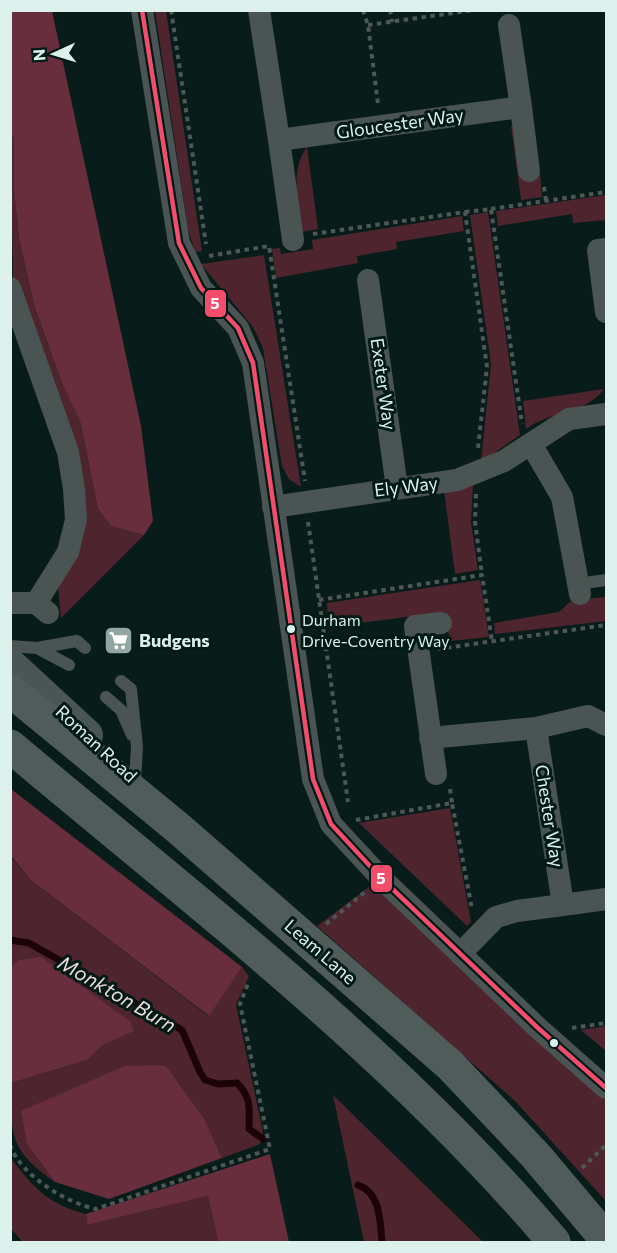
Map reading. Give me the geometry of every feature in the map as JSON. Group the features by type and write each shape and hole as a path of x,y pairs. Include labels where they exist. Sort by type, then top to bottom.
{"highway":[{"name":"Leam Lane","path":"10,690 178,828 450,1065 536,1156 606,1239"},
{"path":"10,746 331,1015 506,1185 554,1242"}],"main road":[{"name":"Roman Road","path":"10,664 135,780 178,828"}],"street":[{"path":"142,10 179,243 201,288 238,328 253,363 313,779 331,824 381,878 460,954 606,1088"},
{"path":"259,10 292,240"},
{"path":"509,25 529,171"},
{"name":"Gloucester Way","path":"279,140 520,107"},
{"path":"606,249 598,250 606,312"},
{"name":"Exeter Way","path":"368,280 397,488"},
{"path":"10,288 68,452 76,520 68,552 42,608 10,603"},
{"name":"Ely Way","path":"273,507 457,480 504,461 569,419 606,414"},
{"path":"531,444 562,497 579,589"},
{"path":"436,774 415,626 441,623"},
{"path":"430,738 536,728 588,716 606,725"},
{"name":"Chester Way","path":"536,728 563,905"},
{"path":"460,954 496,917 517,911 606,899"}],"lane":[{"path":"579,589 606,580"},
{"path":"10,646 37,648 77,641 85,648"},
{"path":"37,648 69,665"},
{"path":"121,681 131,689 137,747 135,780"},
{"path":"106,697 121,710 137,747"}],"path":[{"path":"171,10 208,256 465,212 606,192"},
{"path":"363,10 368,25 381,126"},
{"path":"390,10 392,22"},
{"path":"368,25 474,10"},
{"path":"491,208 523,430 531,444"},
{"path":"465,212 487,367 475,522 492,641"},
{"path":"269,246 348,806"},
{"path":"319,600 482,575"},
{"path":"432,650 606,625"},
{"path":"359,829 351,819 452,802 475,924 482,930"},
{"path":"10,1145 39,1181 76,1205 96,1209 270,1149 240,1004 253,972"},
{"path":"576,1035 568,1029 606,1023"},
{"path":"580,1170 606,1144"}],"shaded area":[{"path":"10,11 52,11 141,426 153,521 144,535 111,526 98,509 81,424 62,383 34,305 19,238 14,190 14,139 10,131"},
{"path":"155,11 166,11 202,251 195,252 188,229"},
{"path":"511,125 518,137 524,177 540,173 542,197 521,200"},
{"path":"10,131 14,139 14,189 19,238 34,305 62,383 81,424 98,509 111,526 144,535 61,618 58,587 80,540 13,279"},
{"path":"307,147 318,229 302,232 297,177 301,157"},
{"path":"606,195 606,220 573,223 572,214 498,226 496,211"},
{"path":"488,212 520,435 481,462 491,364 470,215"},
{"path":"462,216 464,231 396,242 397,249 357,256 358,263 276,278 272,249 280,248 281,254 313,249 312,240"},
{"path":"264,255 301,487 289,479 282,466 263,348 253,327 201,264"},
{"path":"604,389 588,403 547,418 526,429 523,401"},
{"path":"473,484 471,523 478,570 455,574 444,490"},
{"path":"480,580 489,637 450,641 445,612 329,627 327,603"},
{"path":"606,597 606,621 495,634 494,623 559,612 572,600"},
{"path":"11,789 242,967 209,1016 31,880 11,856"},
{"path":"450,808 471,922 467,926 359,823"},
{"path":"10,856 31,880 208,1016 242,967 249,976 236,1005 263,1132 260,1144 222,1158 204,1118 166,1066 27,1144 55,1182 29,1160 21,1150 13,1129 11,1083 87,1060 104,1044 19,960 11,966"},
{"path":"381,878 606,1088 606,1201 515,1101 317,926"},
{"path":"41,957 131,1022 134,1031 104,1044 87,1060 11,1083 11,966 19,960"},
{"path":"606,1026 606,1051 581,1030"},
{"path":"125,1066 166,1066 204,1118 222,1158 109,1199 55,1182 27,1144 21,1111"},
{"path":"333,1095 483,1242 364,1242"},
{"path":"270,1154 289,1242 218,1242 208,1196 87,1225 86,1214"},
{"path":"10,1157 34,1186 51,1200 86,1214 87,1225 208,1196 218,1242 23,1242 11,1229"}],"waterway":[{"name":"Monkton Burn","path":"10,940 29,943 182,1030 205,1080 218,1084 237,1083 242,1088 249,1104 249,1129 263,1139"},
{"name":"Monkton Burn","path":"358,1185 366,1189 375,1201 380,1217 382,1242"}],"transit line":[{"name":"5","path":"142,10 179,243 201,288 238,328 253,363 313,779 331,824 381,878 538,1028 606,1088"}],"place":[{"name":"Durham Drive-Coventry Way","path":"291,629"},
{"name":"Budgens","path":"118,641"}]}
